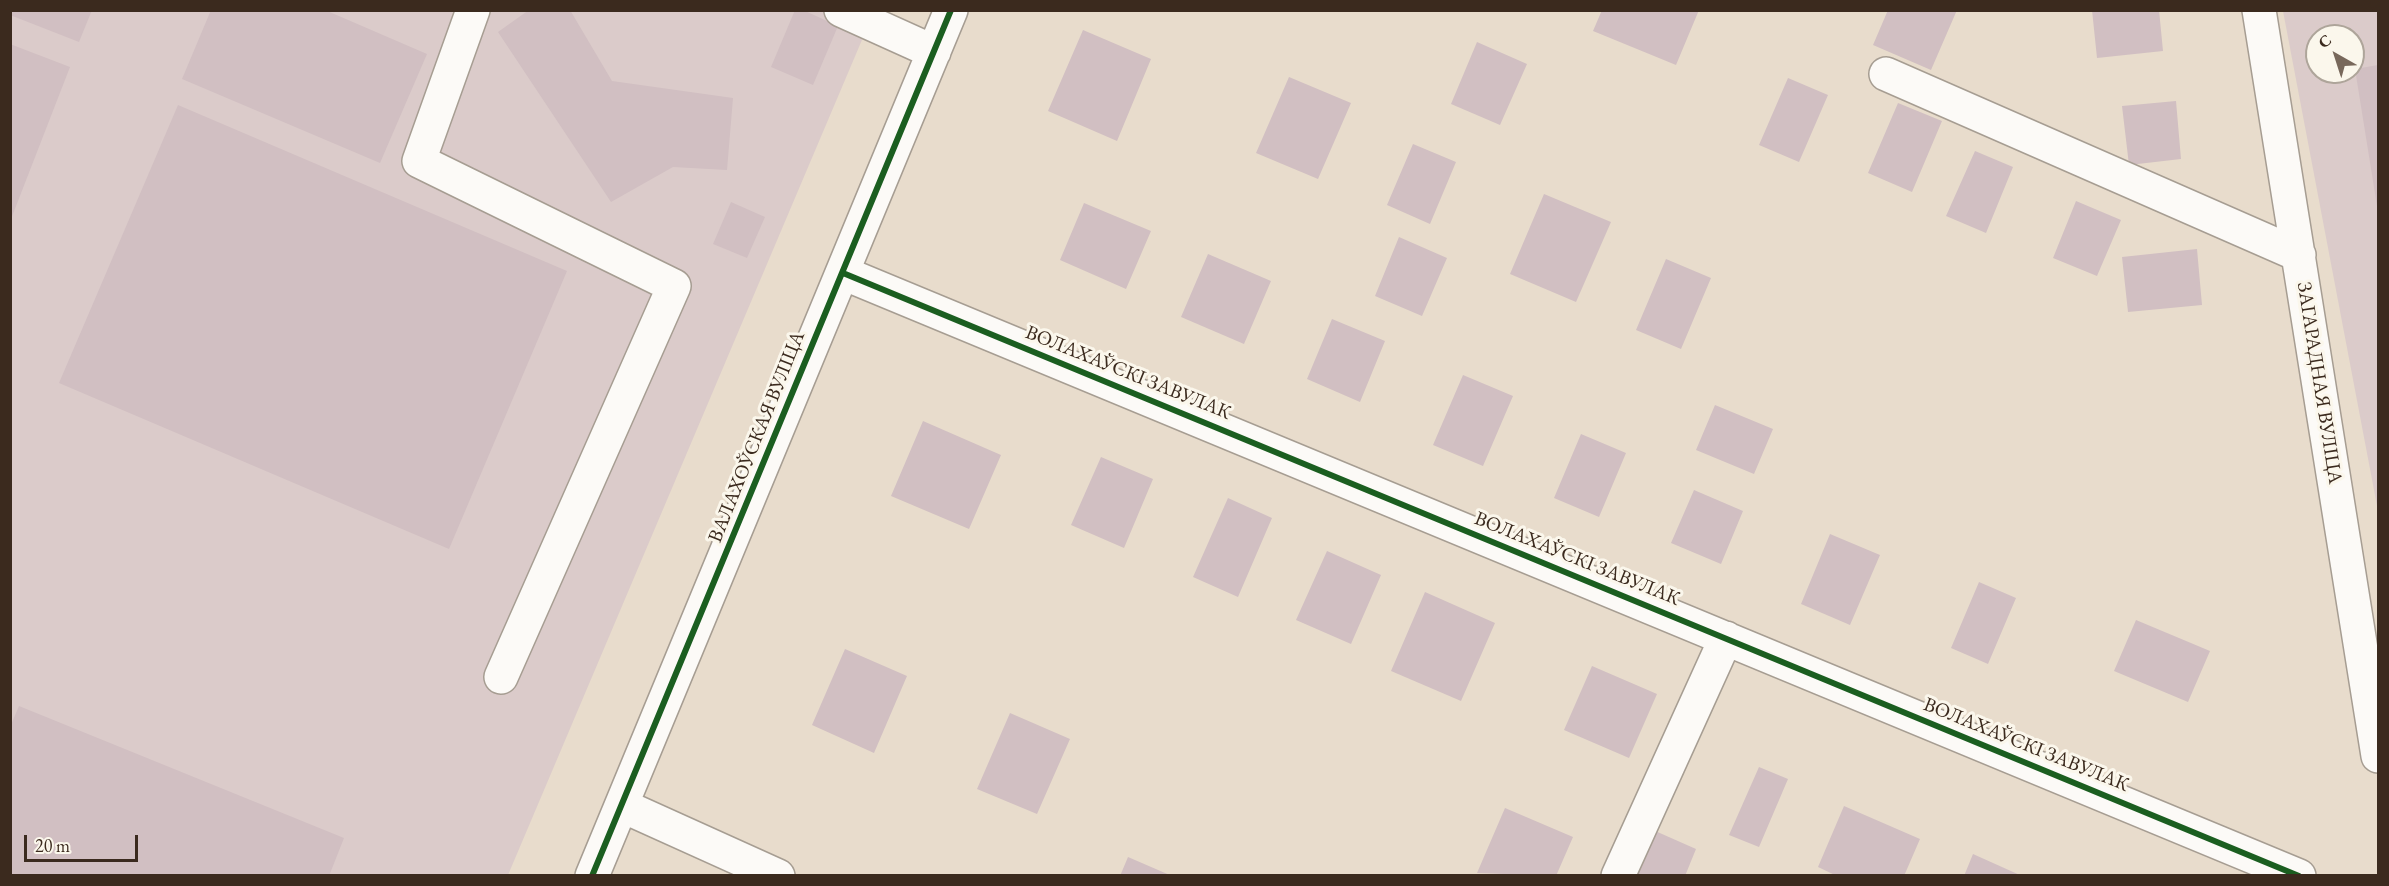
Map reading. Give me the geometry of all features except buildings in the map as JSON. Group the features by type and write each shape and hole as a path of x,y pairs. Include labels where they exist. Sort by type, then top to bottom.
{"street":[{"path":"473,10 419,161 674,286 501,677"},
{"path":"841,10 934,52"},
{"name":"ВАЛАХОЎСКАЯ ВУЛІЦА","path":"592,876 623,806 951,10"},
{"name":"ЗАГАРАДНАЯ ВУЛІЦА","path":"2259,10 2379,756"},
{"path":"1886,74 2299,255"},
{"name":"ВОЛАХАЎСКІ ЗАВУЛАК","path":"843,273 2299,876"},
{"path":"1618,876 1726,638"},
{"path":"623,806 778,876"}],"shaded area":[{"path":"846,10 870,21 508,875 11,875 10,11"},
{"path":"2283,11 2378,11 2378,511"}],"cycle path":[{"path":"592,876 951,10"},
{"path":"843,273 2299,876"}]}
